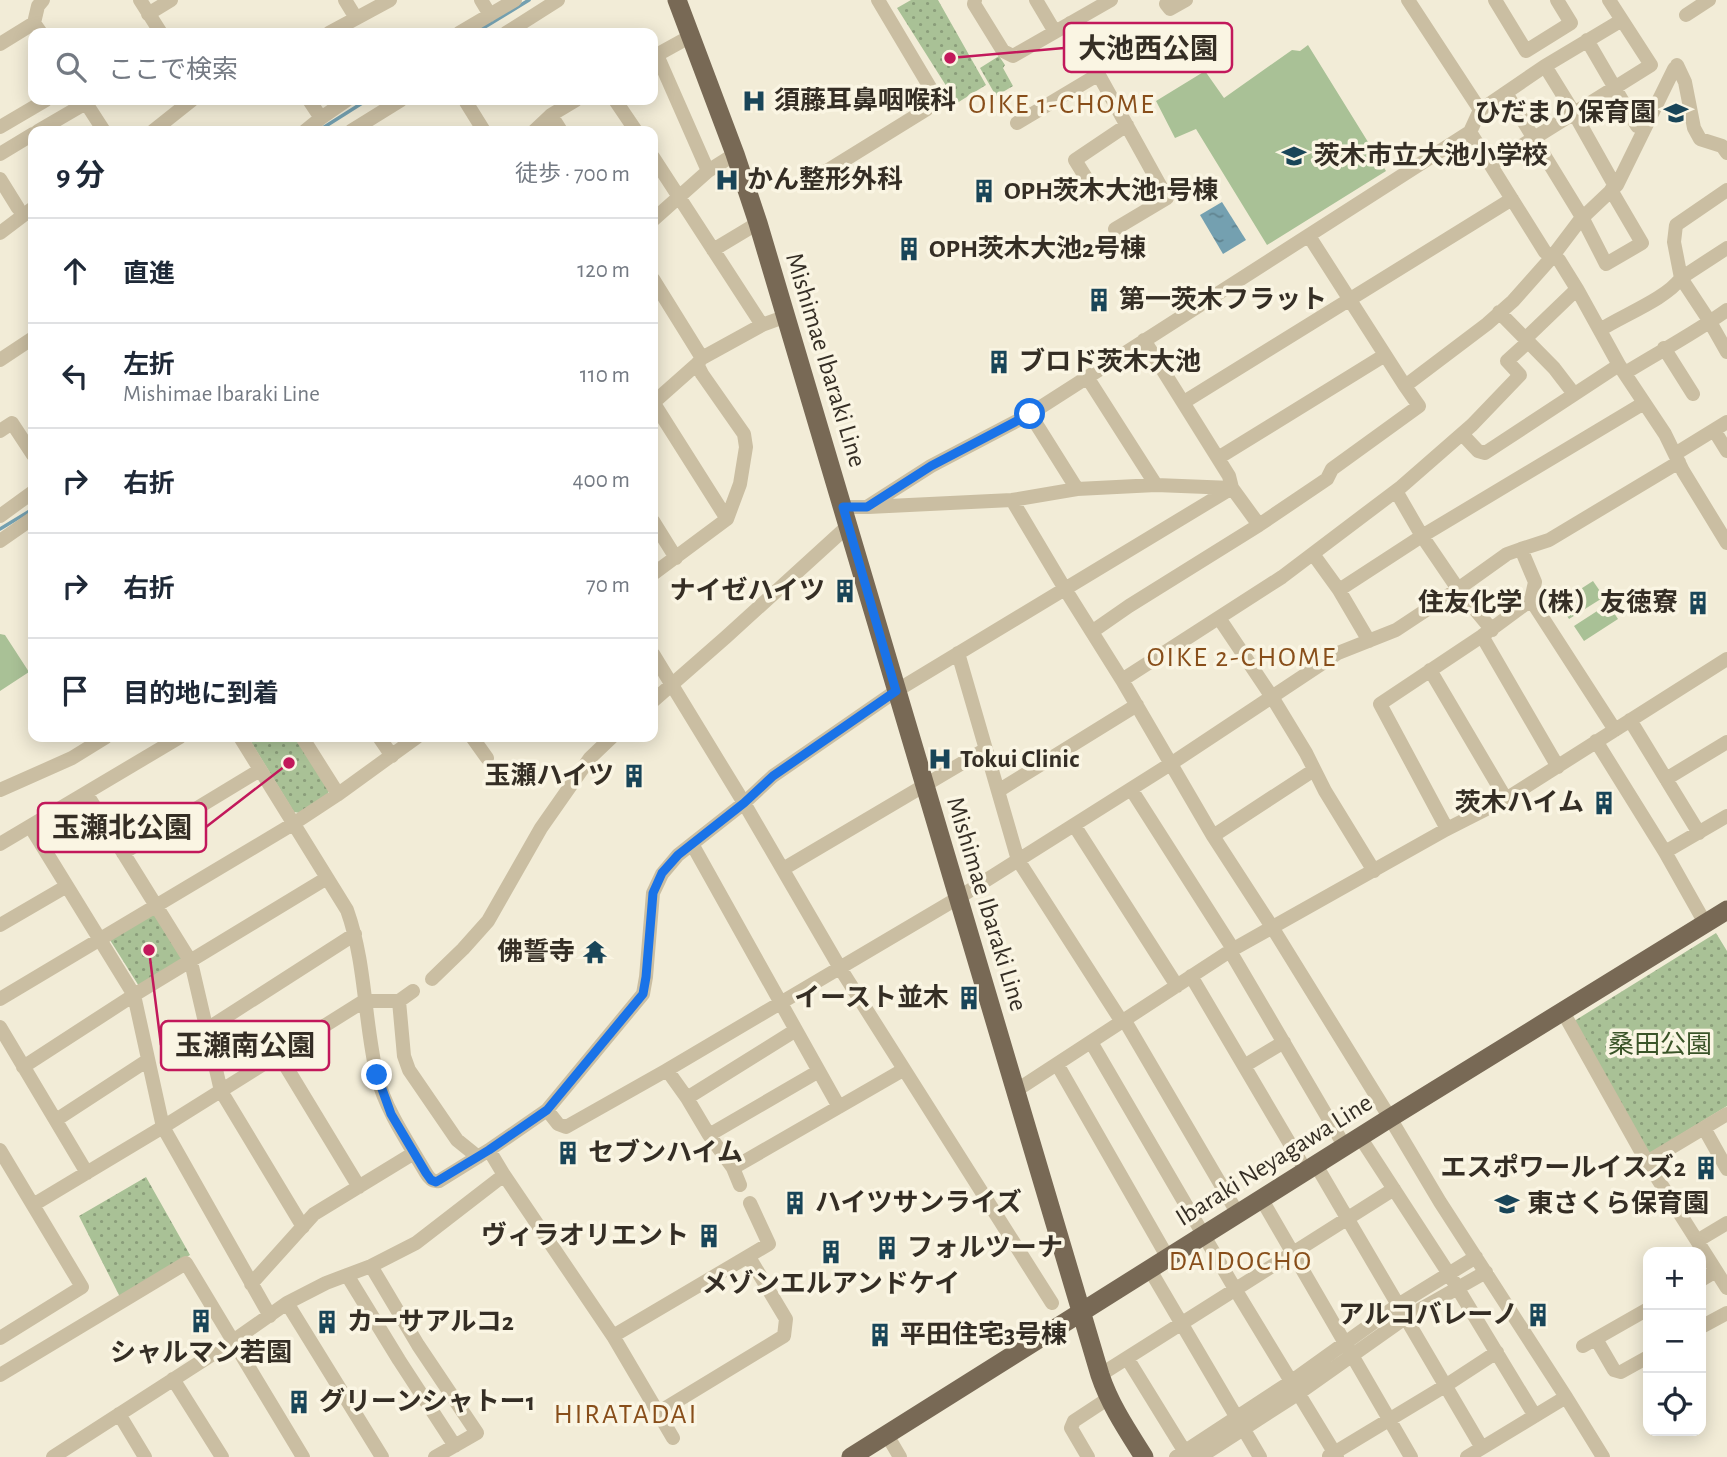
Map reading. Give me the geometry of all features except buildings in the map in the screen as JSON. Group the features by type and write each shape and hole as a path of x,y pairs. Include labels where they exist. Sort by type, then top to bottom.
{"main road":[{"name":"Mishimae Ibaraki Line","path":"677,0 758,223 1100,1375 1119,1418 1144,1457"},
{"name":"Ibaraki Neyagawa Line","path":"851,1457 1727,910"}],"street":[{"path":"140,0 157,28"},
{"path":"148,14 170,0"},
{"path":"345,0 356,18"},
{"path":"339,28 390,0"},
{"path":"481,0 490,15"},
{"path":"468,28 515,0"},
{"path":"514,28 558,0"},
{"path":"817,177 928,109 931,89 878,0"},
{"path":"975,0 974,4 1003,51 1013,56 1103,2"},
{"path":"1036,0 1055,32"},
{"path":"1166,4 1170,9 1186,0"},
{"path":"1408,0 1479,111"},
{"path":"1494,0 1526,51 1571,23 1557,0"},
{"path":"1491,165 1651,65 1609,0"},
{"path":"1686,15 1709,0"},
{"path":"37,28 38,2"},
{"path":"658,697 846,516 867,507 931,466 1030,414 1309,236 1470,132 1479,111 1545,66 1622,20"},
{"path":"1070,23 1167,198 1115,229"},
{"path":"0,44 28,32"},
{"path":"658,54 691,36"},
{"path":"1587,40 1637,126"},
{"path":"658,63 708,171"},
{"path":"1506,93 1582,217 1606,264 1642,243 1574,113 1545,66"},
{"path":"1405,386 1513,301 1552,257 1582,217 1613,188 1676,67 1685,82 1694,128 1700,139 1726,148"},
{"path":"1017,123 1099,75"},
{"path":"0,127 38,105"},
{"path":"46,126 79,105"},
{"path":"88,105 101,126"},
{"path":"159,126 186,105"},
{"path":"312,105 321,118"},
{"path":"311,126 340,105"},
{"path":"359,126 393,105"},
{"path":"468,105 481,126"},
{"path":"540,126 568,105"},
{"path":"618,105 633,126"},
{"path":"551,116 558,126"},
{"path":"1096,194 1075,160 1127,125"},
{"path":"1470,132 1545,251 1559,260 1622,369 1665,434 1727,543"},
{"path":"0,154 28,137"},
{"path":"658,216 708,171 734,154"},
{"path":"658,165 762,325"},
{"path":"0,179 26,208 0,233"},
{"path":"1727,190 1676,225 1674,242 1681,278 1727,352"},
{"path":"1184,402 1512,199"},
{"path":"713,250 758,223"},
{"path":"1093,631 1259,526 1327,479 1332,468 1419,406 1309,236"},
{"path":"1600,330 1676,286 1681,278 1727,248"},
{"path":"658,288 699,361 702,374 744,434 747,447 740,484 727,519 658,571"},
{"path":"1122,680 1282,577 1396,491 1472,425 1520,375 1507,361 1577,289"},
{"path":"1462,434 1478,451 1485,453 1574,394 1664,348 1727,310"},
{"path":"1499,312 1554,368 1574,394"},
{"path":"658,398 699,361 762,325 784,317"},
{"path":"1144,340 1229,476 1232,488 1259,526"},
{"path":"0,360 28,341"},
{"path":"1664,348 1693,394"},
{"path":"1218,458 1385,355"},
{"path":"1087,377 1156,485"},
{"path":"1339,590 1422,536 1644,403"},
{"path":"658,410 727,519"},
{"path":"1030,414 1077,489"},
{"path":"547,1110 558,1124 566,1127 667,1070 958,898 1172,763 1338,653 1396,630 1507,554 1549,540 1677,458 1727,422"},
{"path":"0,431 12,423 28,447"},
{"path":"1714,430 1727,451"},
{"path":"867,507 1012,500 1077,489 1156,485 1232,488"},
{"path":"243,742 347,910 355,934 364,1001 382,1093 391,1114 426,1173 436,1182 547,1110 643,994 653,893 662,873 678,855 744,803 773,776 896,691 1232,488"},
{"path":"1396,491 1422,536 1487,633 1558,767"},
{"path":"2,511 28,495"},
{"path":"1012,500 1172,763 1213,836 1272,927 1440,1202 1566,1397 1595,1454"},
{"path":"0,541 28,521"},
{"path":"658,529 676,558"},
{"path":"1447,829 1380,704 1487,633 1531,600 1535,582 1521,549"},
{"path":"1313,554 1339,590 1369,640"},
{"path":"1531,600 1615,730"},
{"path":"1219,618 1272,697 1374,871"},
{"path":"958,653 1018,860 1124,1021 1238,1214"},
{"path":"1017,1090 1232,950 1447,829 1506,799 1727,659"},
{"path":"658,663 744,803 840,968 1052,1303"},
{"path":"1430,670 1506,799"},
{"path":"998,791 1137,705"},
{"path":"1630,720 1699,833"},
{"path":"1597,741 1705,923"},
{"path":"0,790 72,758 98,742"},
{"path":"0,844 172,742"},
{"path":"305,742 338,794"},
{"path":"382,742 392,756"},
{"path":"0,999 293,824 410,742"},
{"path":"475,742 487,758"},
{"path":"432,979 488,921 541,828 590,758 607,742"},
{"path":"1666,779 1727,742"},
{"path":"783,869 986,749"},
{"path":"123,853 260,770"},
{"path":"1213,836 1314,770"},
{"path":"1131,789 1232,950 1284,1042 1352,1142 1394,1189 1458,1288 1535,1416"},
{"path":"86,793 191,962 221,1091 303,1227"},
{"path":"1665,852 1727,817"},
{"path":"1074,825 1177,986"},
{"path":"30,826 134,995 163,1127 270,1316"},
{"path":"692,844 839,1107"},
{"path":"23,1067 134,995 327,878"},
{"path":"0,925 67,886"},
{"path":"207,1029 355,934"},
{"path":"1191,976 1244,1066 1347,1219 1482,1448"},
{"path":"33,1205 364,1001 399,1001 413,991"},
{"path":"399,1001 404,1056 409,1070 457,1140 483,1154 503,1175 613,1336 673,1438"},
{"path":"1563,1012 1647,1162 1727,1288"},
{"path":"0,1027 87,1173"},
{"path":"687,1098 796,1030"},
{"path":"1091,1042 1333,1456 1497,1352"},
{"path":"1244,1066 1284,1042"},
{"path":"278,1055 359,1187"},
{"path":"56,1120 148,1060"},
{"path":"1057,1064 1168,1258"},
{"path":"667,1070 733,1168 740,1185"},
{"path":"733,1168 903,1070"},
{"path":"709,1135 819,1071"},
{"path":"1647,1162 1727,1114"},
{"path":"1704,1128 1727,1169"},
{"path":"251,1284 314,1214 414,1153"},
{"path":"0,1338 82,1287 2,1159"},
{"path":"59,1456 287,1303 416,1243 503,1175"},
{"path":"1100,1375 1394,1189"},
{"path":"1262,1200 1411,1457"},
{"path":"613,1336 769,1244 750,1203"},
{"path":"1697,1241 1727,1223"},
{"path":"659,1412 784,1336 786,1319 749,1257"},
{"path":"1200,1457 1241,1424 1476,1257"},
{"path":"0,1375 186,1263 303,1457"},
{"path":"371,1266 418,1345 477,1433 435,1457"},
{"path":"1150,1270 1260,1457"},
{"path":"1706,1277 1716,1271"},
{"path":"1402,1312 1458,1288 1486,1272"},
{"path":"347,1275 455,1446"},
{"path":"287,1303 382,1457"},
{"path":"1643,1312 1589,1343 1614,1370 1621,1372 1643,1360"},
{"path":"1706,1324 1727,1313"},
{"path":"399,1360 418,1345"},
{"path":"1127,1358 1183,1455 1241,1424"},
{"path":"173,1379 222,1457"},
{"path":"1467,1457 1566,1397"},
{"path":"1088,1457 1071,1429 1073,1420 1109,1398"},
{"path":"119,1414 145,1457"},
{"path":"887,1435 900,1457"}],"green space":[{"path":"911,0 938,0 986,85 957,103 897,8"},
{"path":"1308,45 1386,171 1267,245 1196,129 1175,138 1156,101 1205,71 1224,98 1292,50 1300,51"},
{"path":"999,56 1013,86 996,96 980,68"},
{"path":"1593,581 1604,597 1569,619 1559,603"},
{"path":"1608,604 1618,619 1584,641 1574,626"},
{"path":"0,634 5,635 28,673 0,691"},
{"path":"251,742 300,742 329,789 328,795 300,813 294,812"},
{"path":"156,910 188,961 142,991 110,940"},
{"name":"桑田公園","path":"1716,933 1727,951 1727,1106 1652,1152 1647,1152 1571,1023"},
{"path":"146,1177 190,1255 120,1297 79,1216"}],"water":[{"path":"1222,202 1246,240 1223,254 1200,215"}],"waterway":[{"path":"483,28 529,0"},
{"path":"326,126 359,105"},
{"path":"0,529 28,512"}],"place":[{"name":"大池西公園","path":"950,58"},
{"name":"須藤耳鼻咽喉科","path":"754,101"},
{"name":"ひだまり保育園","path":"1676,113"},
{"name":"茨木市立大池小学校","path":"1294,156"},
{"name":"かん整形外科","path":"727,180"},
{"name":"OPH茨木大池1号棟","path":"984,191"},
{"name":"OPH茨木大池2号棟","path":"909,249"},
{"name":"第一茨木フラット","path":"1099,300"},
{"name":"ブロド茨木大池","path":"999,362"},
{"name":"ナイゼハイツ","path":"845,591"},
{"name":"住友化学（株）友徳寮","path":"1698,603"},
{"name":"Tokui Clinic","path":"940,759"},
{"name":"玉瀬北公園","path":"289,763"},
{"name":"玉瀬ハイツ","path":"634,776"},
{"name":"茨木ハイム","path":"1604,803"},
{"name":"玉瀬南公園","path":"149,950"},
{"name":"佛誓寺","path":"595,952"},
{"name":"イースト並木","path":"969,998"},
{"name":"セブンハイム","path":"568,1153"},
{"name":"エスポワールイスズ2","path":"1706,1168"},
{"name":"ハイツサンライズ","path":"795,1203"},
{"name":"東さくら保育園","path":"1507,1204"},
{"name":"ヴィラオリエント","path":"709,1236"},
{"name":"フォルツーナ","path":"887,1248"},
{"name":"メゾンエルアンドケイ","path":"831,1252"},
{"name":"アルコバレーノ","path":"1538,1315"},
{"name":"シャルマン若園","path":"201,1321"},
{"name":"カーサアルコ2","path":"327,1322"},
{"name":"平田住宅3号棟","path":"880,1335"},
{"name":"グリーンシャトー1","path":"299,1402"}],"district":[{"name":"OIKE 1-CHOME","path":"1062,105"},
{"name":"OIKE 2-CHOME","path":"1242,658"},
{"name":"DAIDOCHO","path":"1241,1262"},
{"name":"HIRATADAI","path":"626,1415"}],"route":[{"path":"377,1075 391,1114 426,1173 436,1182 547,1110 643,994 653,893 662,873 678,855 744,803 773,776 896,691 843,507 867,507 931,466 1030,414"}]}
